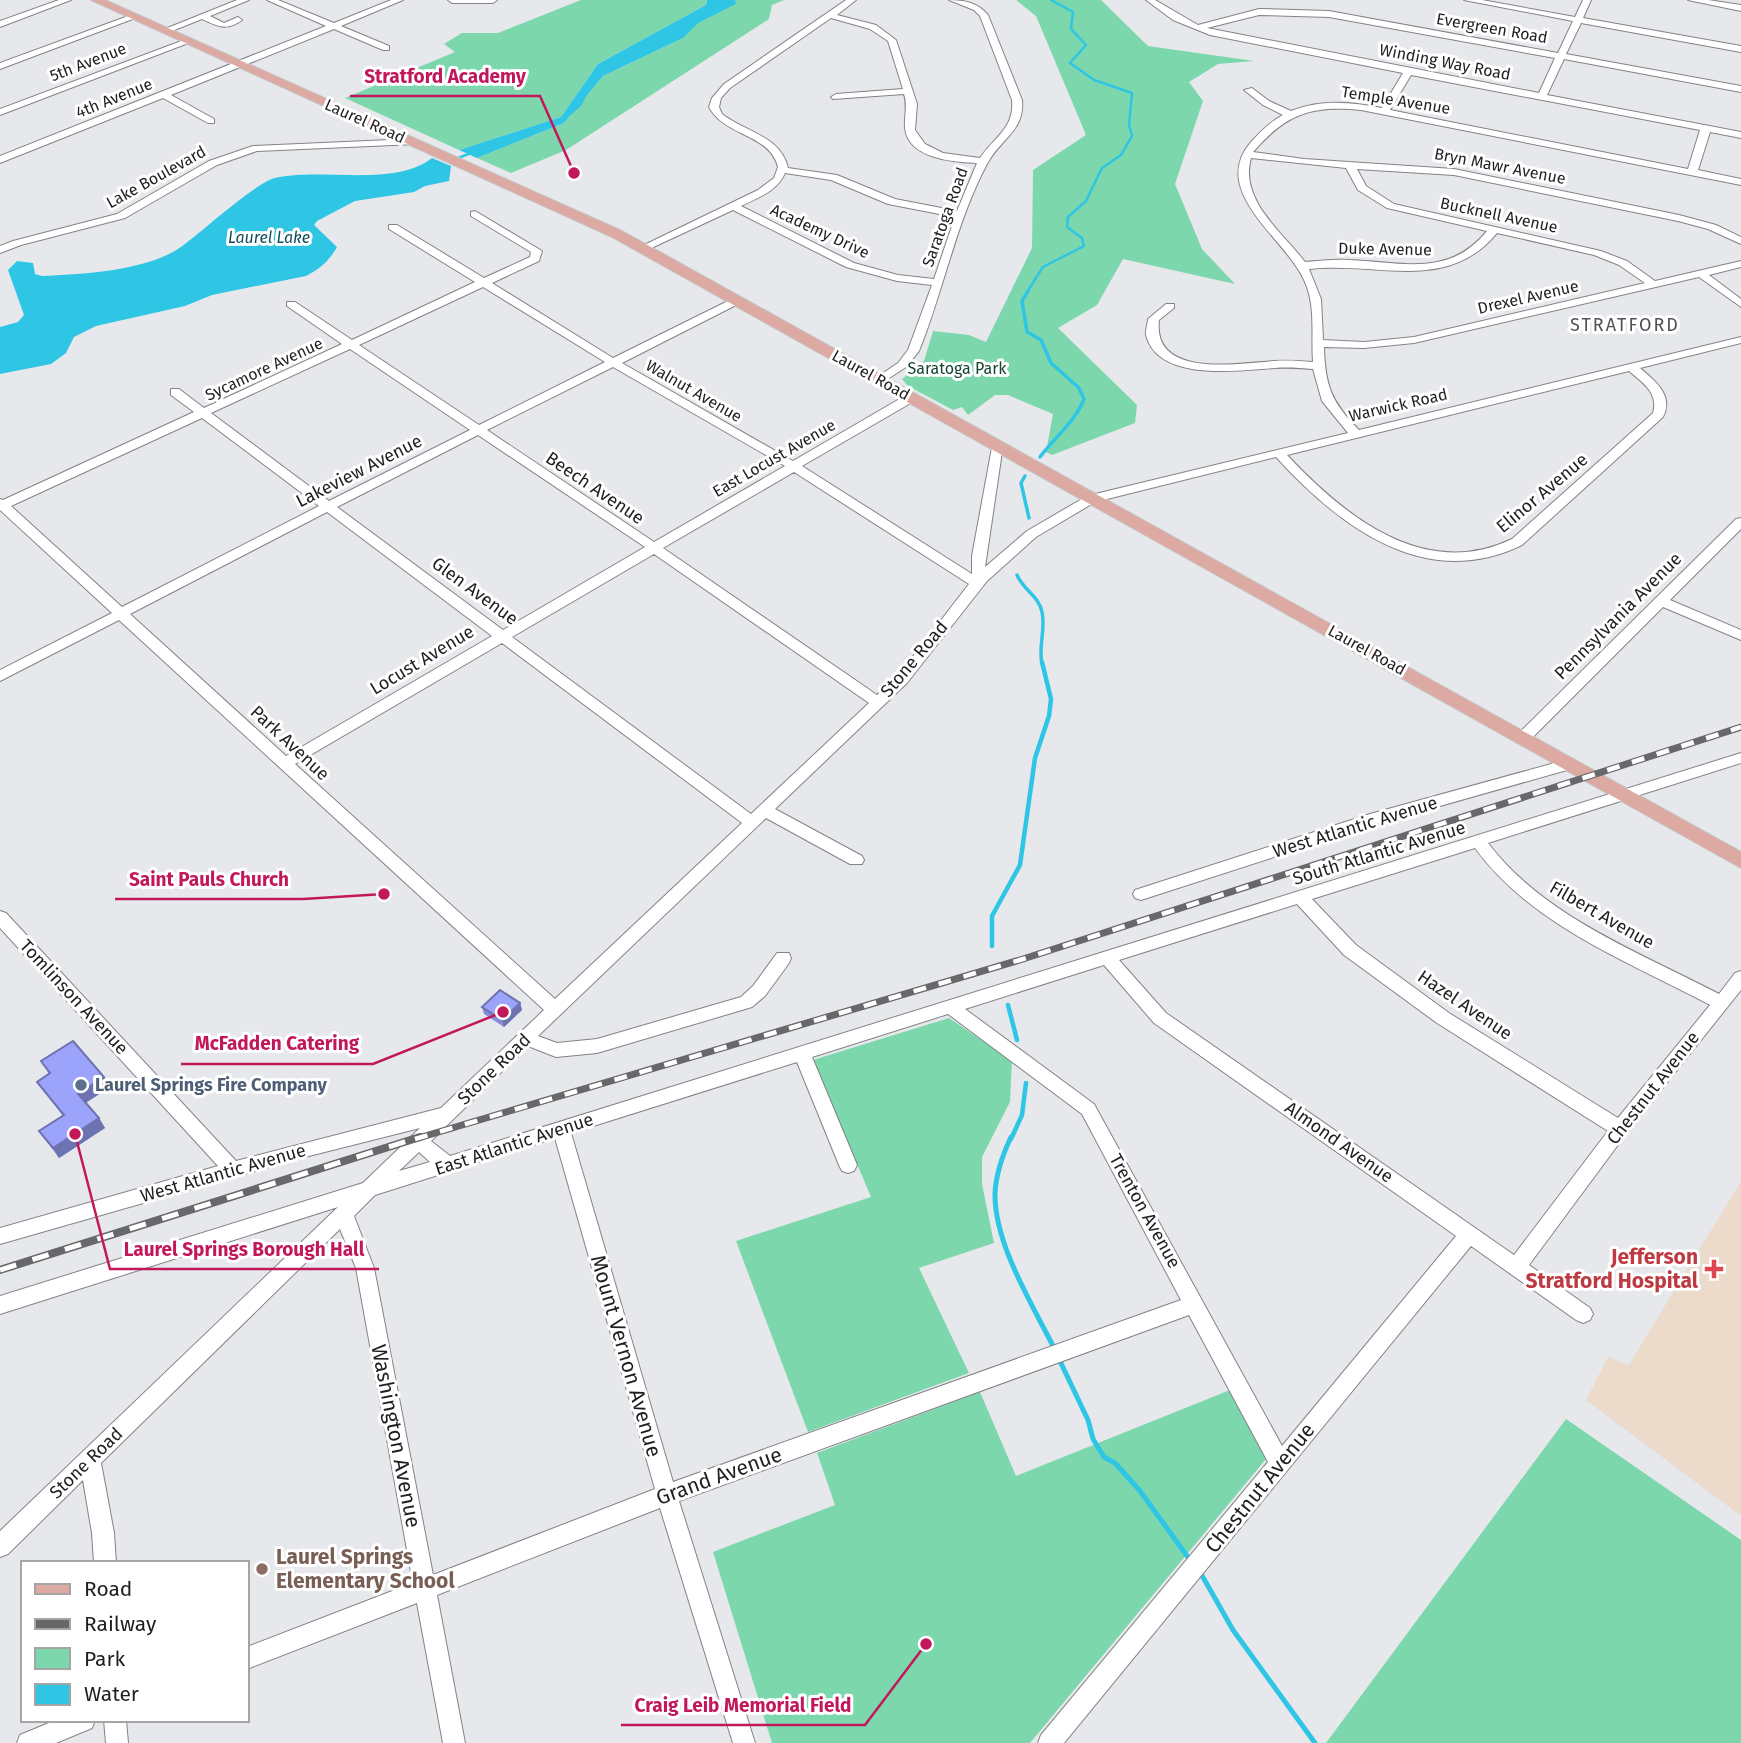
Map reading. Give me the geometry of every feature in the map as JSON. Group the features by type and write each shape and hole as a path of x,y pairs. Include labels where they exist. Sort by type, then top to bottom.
{"main road":[{"name":"Laurel Road","path":"96,0 643,248 1091,499 1256,587 1741,860"}],"street":[{"path":"0,24 67,0"},
{"path":"164,31 245,0"},
{"path":"271,0 386,48"},
{"name":"4th Avenue","path":"0,160 399,0"},
{"path":"452,0 493,0"},
{"path":"643,248 771,186 783,170 781,158 772,146 721,119 715,111 715,101 727,86 852,0"},
{"name":"Saratoga Road","path":"880,380 902,365 913,351 983,161 1012,130 1018,115 1018,103 984,15 977,8 953,0"},
{"name":"Winding Way Road","path":"1150,0 1170,16 1197,28 1741,135"},
{"path":"1468,0 1741,49"},
{"path":"1542,96 1587,0"},
{"path":"1692,0 1741,8"},
{"name":"Evergreen Road","path":"1197,28 1259,12 1302,12 1741,89"},
{"path":"828,15 873,27 889,37 895,45 913,110 910,133 917,142 941,155 983,161"},
{"path":"202,16 224,26 238,20"},
{"path":"0,66 134,18"},
{"name":"5th Avenue","path":"0,112 187,42"},
{"path":"1385,111 1409,71"},
{"path":"1249,90 1290,114"},
{"path":"836,97 909,91"},
{"path":"164,95 211,121"},
{"name":"Temple Avenue","path":"1247,154 1265,131 1290,114 1313,107 1337,105 1385,111 1741,182"},
{"path":"1692,172 1706,128"},
{"name":"Lake Boulevard","path":"0,250 121,216 213,163 256,148 413,142"},
{"path":"1247,154 1243,179 1249,200 1303,266 1316,302 1320,366 1326,398 1355,433"},
{"name":"Bryn Mawr Avenue","path":"1247,154 1292,161 1417,167 1470,174 1679,218 1712,227 1741,241"},
{"name":"Bucknell Avenue","path":"1350,165 1362,188 1383,202 1409,211 1597,253 1623,263 1653,284"},
{"path":"783,170 833,177 899,204 962,215"},
{"name":"Academy Drive","path":"733,206 856,267 897,278 938,283"},
{"name":"Sycamore Avenue","path":"1,504 485,284 536,257 537,251 475,214"},
{"name":"Walnut Avenue","path":"393,227 612,362 795,467 978,584"},
{"name":"Duke Avenue","path":"1303,266 1346,263 1413,268 1444,265 1472,254 1494,230"},
{"name":"Drexel Avenue","path":"1320,343 1364,345 1403,341 1741,264"},
{"path":"1700,273 1741,304"},
{"name":"Lakeview Avenue","path":"0,676 477,430 736,301"},
{"name":"Beech Avenue","path":"291,304 653,547 878,703"},
{"path":"1170,306 1159,313 1152,323 1156,350 1185,362 1214,369 1278,364 1320,366"},
{"name":"Warwick Road","path":"1065,513 1091,499 1741,340"},
{"name":"Elinor Avenue","path":"1278,452 1329,503 1346,516 1400,545 1447,556 1490,554 1517,541 1659,414 1663,404 1660,394 1631,367"},
{"name":"Glen Avenue","path":"175,392 503,635 758,816 856,860"},
{"name":"East Locust Avenue","path":"653,547 912,397"},
{"path":"978,584 979,556 997,445"},
{"name":"Park Avenue","path":"1,504 555,1010"},
{"name":"Stone Road","path":"0,1546 372,1189 525,1038 902,680 978,584 1013,548 1065,513"},
{"name":"Pennsylvania Avenue","path":"1522,738 1741,522"},
{"name":"Locust Avenue","path":"284,764 653,547"},
{"path":"1661,601 1741,635"},
{"name":"South Atlantic Avenue","path":"1028,983 1741,758"},
{"name":"West Atlantic Avenue","path":"1141,894 1370,820 1569,764"},
{"name":"Filbert Avenue","path":"1479,842 1499,869 1524,893 1591,934 1721,1003"},
{"name":"Hazel Avenue","path":"1301,897 1350,950 1443,1018 1620,1129"},
{"name":"Tomlinson Avenue","path":"0,917 233,1170"},
{"path":"525,1038 556,1050 597,1046 746,1002 761,992 783,958"},
{"name":"Almond Avenue","path":"1108,958 1160,1018 1583,1314"},
{"name":"Chestnut Avenue","path":"1517,1266 1620,1129 1741,978"},
{"name":"East Atlantic Avenue","path":"0,1305 1028,983"},
{"name":"Trenton Avenue","path":"952,1008 1088,1109 1280,1463"},
{"path":"802,1052 848,1165"},
{"name":"West Atlantic Avenue","path":"0,1236 233,1170 448,1114"},
{"name":"Mount Vernon Avenue","path":"561,1129 667,1495 744,1743"},
{"path":"419,1142 448,1165"},
{"name":"Washington Avenue","path":"344,1215 365,1268 454,1743"},
{"name":"Chestnut Avenue","path":"1049,1743 1470,1233"},
{"name":"Grand Avenue","path":"248,1658 667,1495 1195,1304"},
{"path":"90,1460 103,1533 105,1561"},
{"path":"28,1743 79,1722"},
{"path":"115,1722 117,1743"}],"shaded area":[{"name":"Jefferson Stratford Hospital","path":"1741,1181 1741,1516 1586,1400 1608,1357 1629,1365"}],"green space":[{"path":"581,0 707,0 706,5 598,64 561,117 459,150 345,98 455,52 444,44 462,33 498,33"},
{"path":"735,0 784,0 772,5 769,19 566,150 511,173 477,158 564,123 603,76 683,38 697,23 735,4"},
{"name":"Saratoga Park","path":"1016,0 1101,0 1148,46 1254,61 1218,64 1189,82 1203,101 1175,184 1202,249 1235,284 1123,259 1097,305 1058,328 1137,405 1135,423 1052,455 1046,452 1053,414 1008,395 995,395 968,415 962,407 953,410 908,386 902,379 924,361 933,331 969,335 986,342 1032,248 1033,170 1086,135 1036,16"},
{"path":"949,1018 1012,1061 1010,1102 982,1157 982,1184 994,1243 919,1268 969,1373 808,1432 736,1241 871,1197 813,1060"},
{"path":"1230,1390 1266,1459 1030,1743 772,1743 713,1552 835,1505 817,1453 980,1392 1016,1476"},
{"path":"1566,1419 1741,1540 1741,1743 1326,1743"}],"water":[{"path":"707,0 735,0 736,4 698,23 683,38 603,76 564,123 477,158 459,150 561,117 598,64 706,5"},
{"name":"Laurel Lake","path":"432,158 451,166 449,181 425,186 414,192 355,201 317,221 314,225 337,247 324,264 306,276 212,295 185,306 96,326 74,337 66,353 51,364 0,374 0,327 18,322 24,315 8,270 17,261 33,263 35,274 42,276 133,266 167,255 181,247 242,198 275,178 314,174 378,175 416,167"}],"building":[{"path":"500,990 520,1003 502,1020 482,1007"},
{"path":"73,1041 104,1077 78,1094 99,1118 53,1148 39,1131 64,1115 37,1082 50,1073 41,1061"}],"waterway":[{"path":"1027,292 1043,267 1084,246 1082,238 1067,227 1068,217 1086,201 1102,168 1121,155 1132,136 1129,125 1132,93 1094,80 1070,63 1086,45 1071,29 1073,12 1051,0"},
{"path":"570,114 581,104 584,97"},
{"path":"453,160 471,153"},
{"path":"1028,291 1022,301 1027,332 1041,340 1051,363 1079,388 1084,399 1070,422 1040,457"},
{"path":"1025,476 1021,483 1029,518"},
{"path":"1017,575 1038,602 1042,612 1042,664"},
{"path":"992,946 992,916 1020,865 1035,758 1049,716 1051,699 1042,662"},
{"path":"1008,1005 1017,1040"},
{"path":"1011,1139 1022,1115 1026,1083"},
{"path":"1011,1137 997,1179 996,1212 1007,1252 1054,1348"},
{"path":"1059,1359 1088,1420 1093,1439 1104,1457 1115,1463 1140,1491 1190,1560"},
{"path":"1200,1572 1233,1630 1315,1743"}],"railway":[{"path":"415,1139 1023,959 1741,727"},
{"path":"0,1270 420,1137"}],"place":[{"name":"Stratford Academy","path":"574,173"},
{"name":"Saint Pauls Church","path":"384,894"},
{"name":"McFadden Catering","path":"503,1012"},
{"name":"Laurel Springs Fire Company","path":"81,1085"},
{"name":"Laurel Springs Borough Hall","path":"75,1134"},
{"name":"Jefferson Stratford Hospital","path":"1714,1269"},
{"name":"Laurel Springs Elementary School","path":"262,1569"},
{"name":"Craig Leib Memorial Field","path":"926,1644"}],"district":[{"name":"STRATFORD","path":"1625,325"}]}
